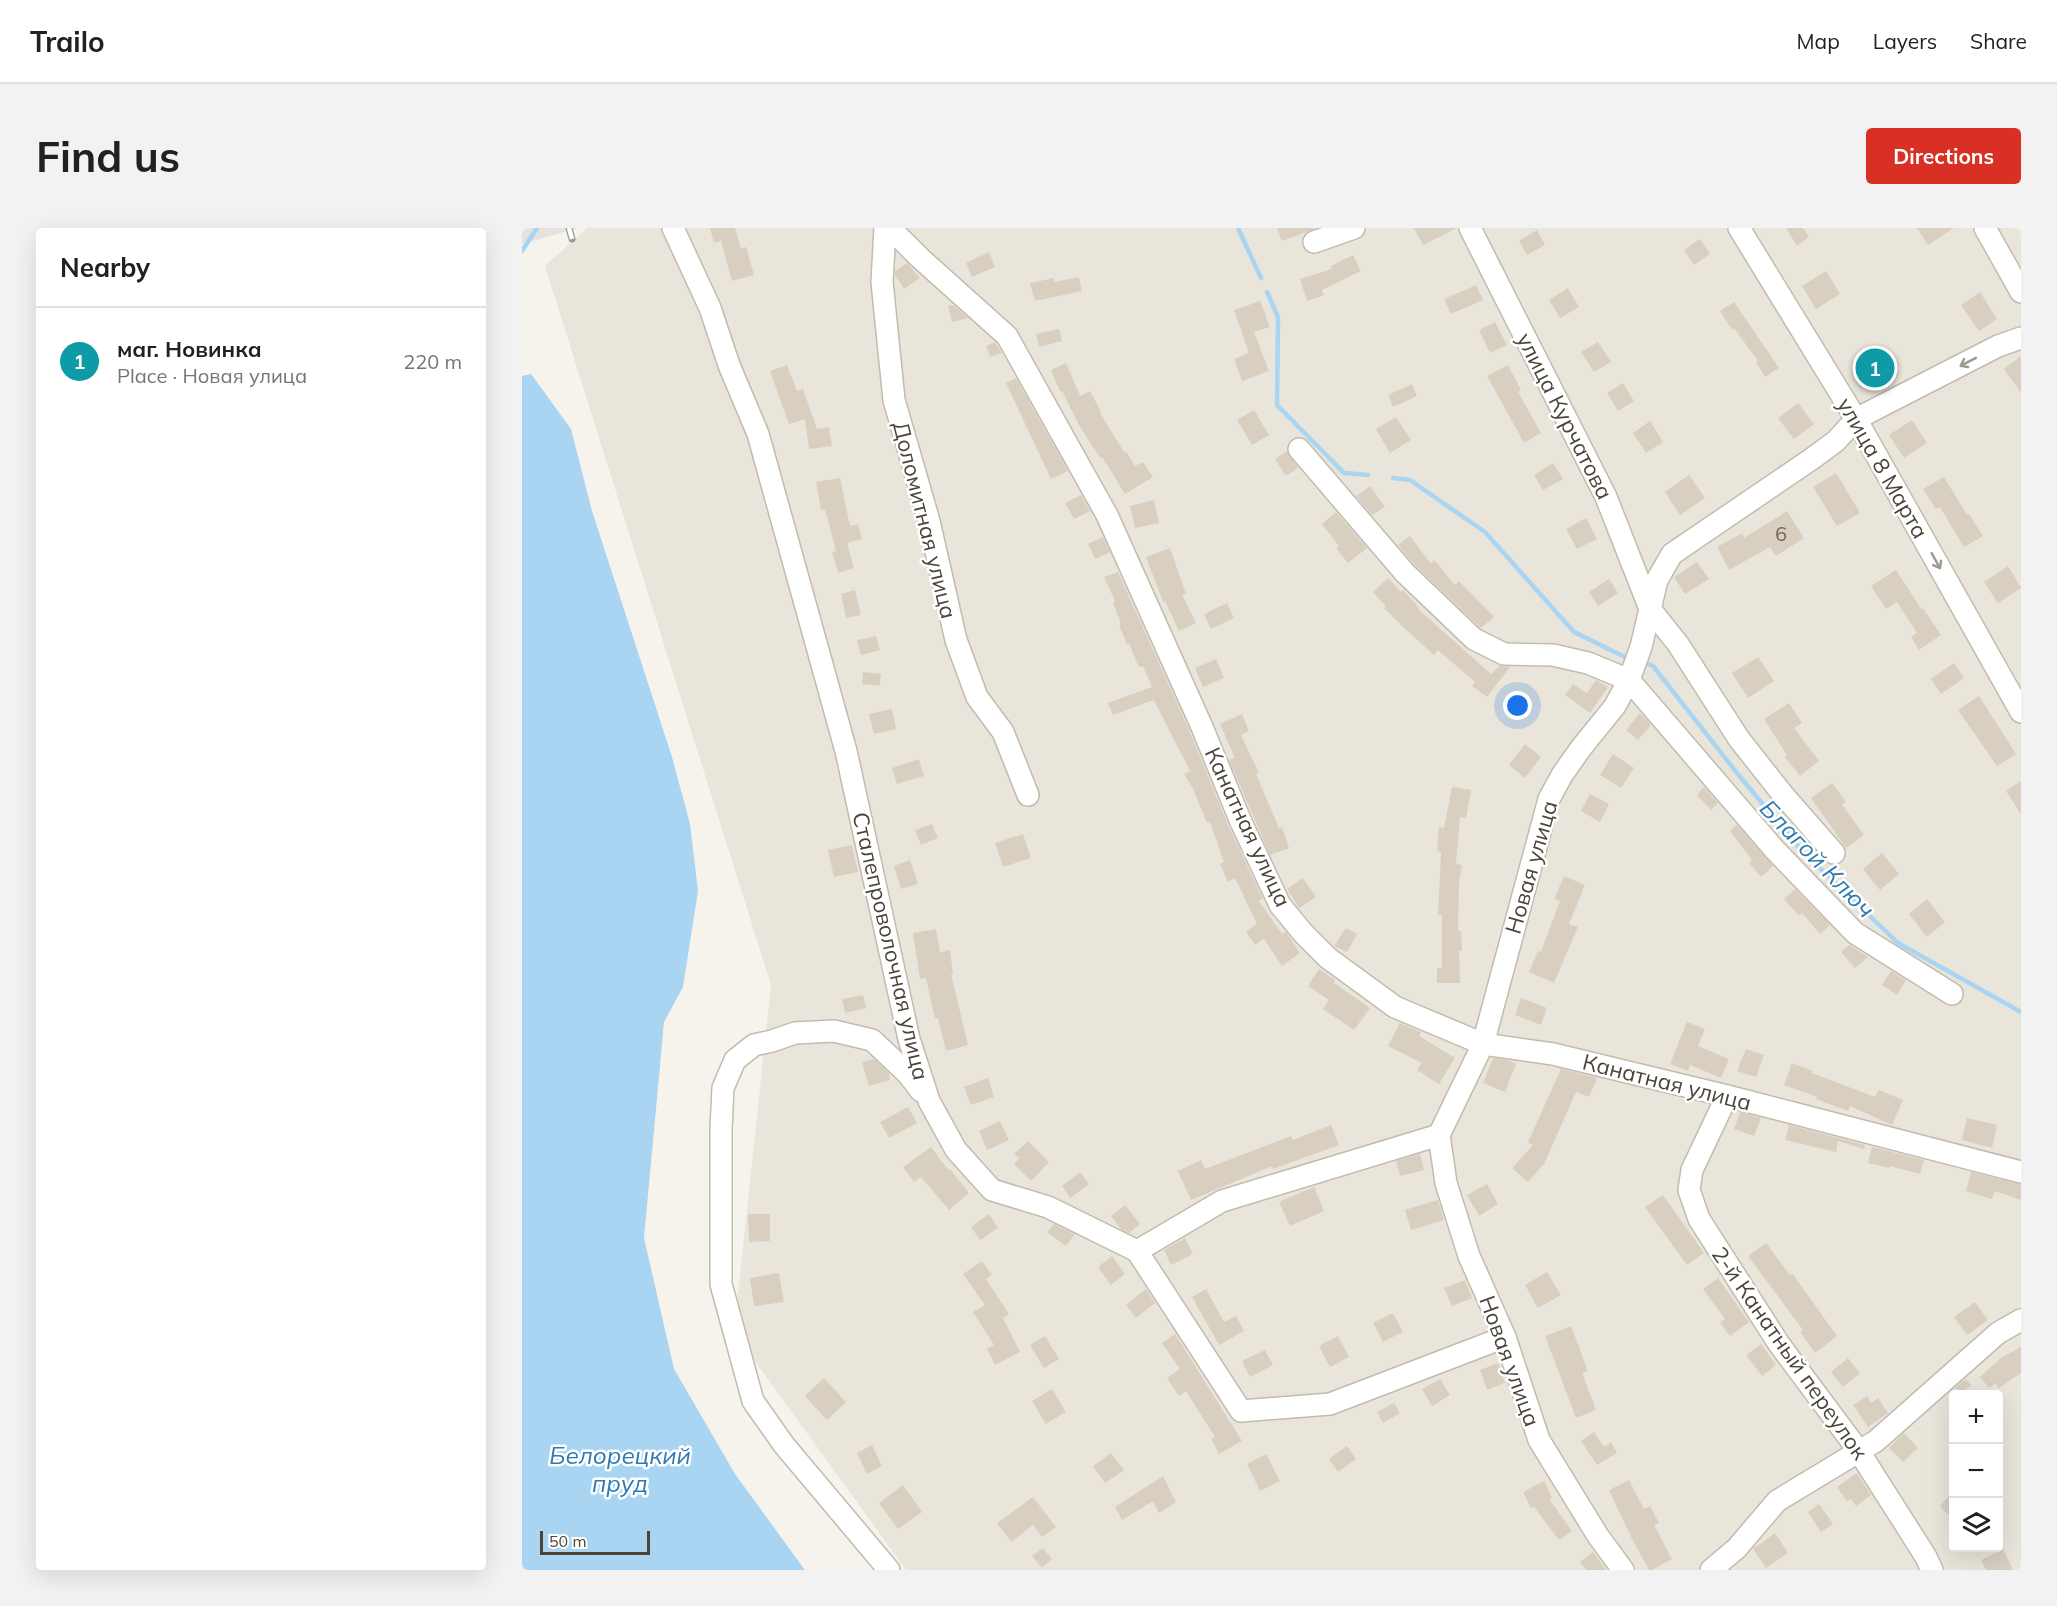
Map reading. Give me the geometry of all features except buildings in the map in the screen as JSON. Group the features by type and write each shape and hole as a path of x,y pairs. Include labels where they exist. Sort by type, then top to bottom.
{"street":[{"name":"Сталепроволочная улица","path":"674,228 710,308 729,365 758,434 846,751 909,1040 929,1101 956,1150 992,1190 1048,1207 1137,1251"},
{"name":"Доломитная улица","path":"885,228 882,282 894,400 929,521 956,640 976,697 1003,732 1028,795"},
{"name":"Канатная улица","path":"890,228 1007,336 1107,515 1202,727 1241,822 1280,904 1303,933 1328,958 1395,1007 1482,1044 1553,1054 1727,1096 2021,1172"},
{"path":"1314,242 1354,228"},
{"name":"улица Курчатова","path":"1470,228 1606,497 1650,609 1678,644 1739,739 1834,853"},
{"name":"улица 8 Марта","path":"1739,228 1856,419 2021,711"},
{"path":"1985,228 2021,292"},
{"name":"Новая улица","path":"1623,1570 1598,1536 1539,1440 1504,1337 1469,1256 1446,1183 1440,1136 1482,1044 1549,799 1581,748 1616,706 1629,680 1641,647 1657,580 1672,554 1813,458 1836,441 1856,419 1998,346 2021,338"},
{"path":"1299,449 1405,573 1474,639 1504,654 1553,655 1588,663 1629,680 1775,850 1855,933 1952,994"},
{"path":"889,1570 784,1445 753,1401 721,1284 723,1088 735,1060 754,1045 795,1033 834,1031 872,1040 908,1074 929,1101"},
{"name":"2-й Канатный переулок","path":"1727,1096 1692,1170 1689,1190 1699,1220 1779,1344 1858,1450 1932,1570"},
{"path":"1440,1136 1222,1201 1137,1251 1241,1411 1330,1404 1504,1337"},
{"path":"1711,1570 1737,1548 1777,1502 1876,1441 1998,1333 2021,1320"}],"shaded area":[{"path":"522,228 579,228 522,244"},
{"path":"587,228 2021,228 2021,1570 906,1570 734,1332 771,985 545,266"}],"water":[{"name":"Белорецкий пруд","path":"531,374 571,429 592,511 672,757 690,824 698,891 683,987 664,1022 644,1238 674,1369 735,1474 805,1570 522,1570 522,376"}],"waterway":[{"name":"Благой Ключ","path":"522,251 537,228"},
{"name":"Благой Ключ","path":"1238,228 1261,278"},
{"name":"Благой Ключ","path":"1267,292 1278,317 1277,405 1344,473 1368,475"},
{"name":"Благой Ключ","path":"1393,478 1410,480 1485,532 1574,632 1625,657"},
{"name":"Благой Ключ","path":"1648,664 1653,666 1803,852 1898,943 2021,1012"}],"railway":[{"path":"569,228 572,239"}],"place":[{"name":"маг. Новинка","path":"1875,368"}]}
